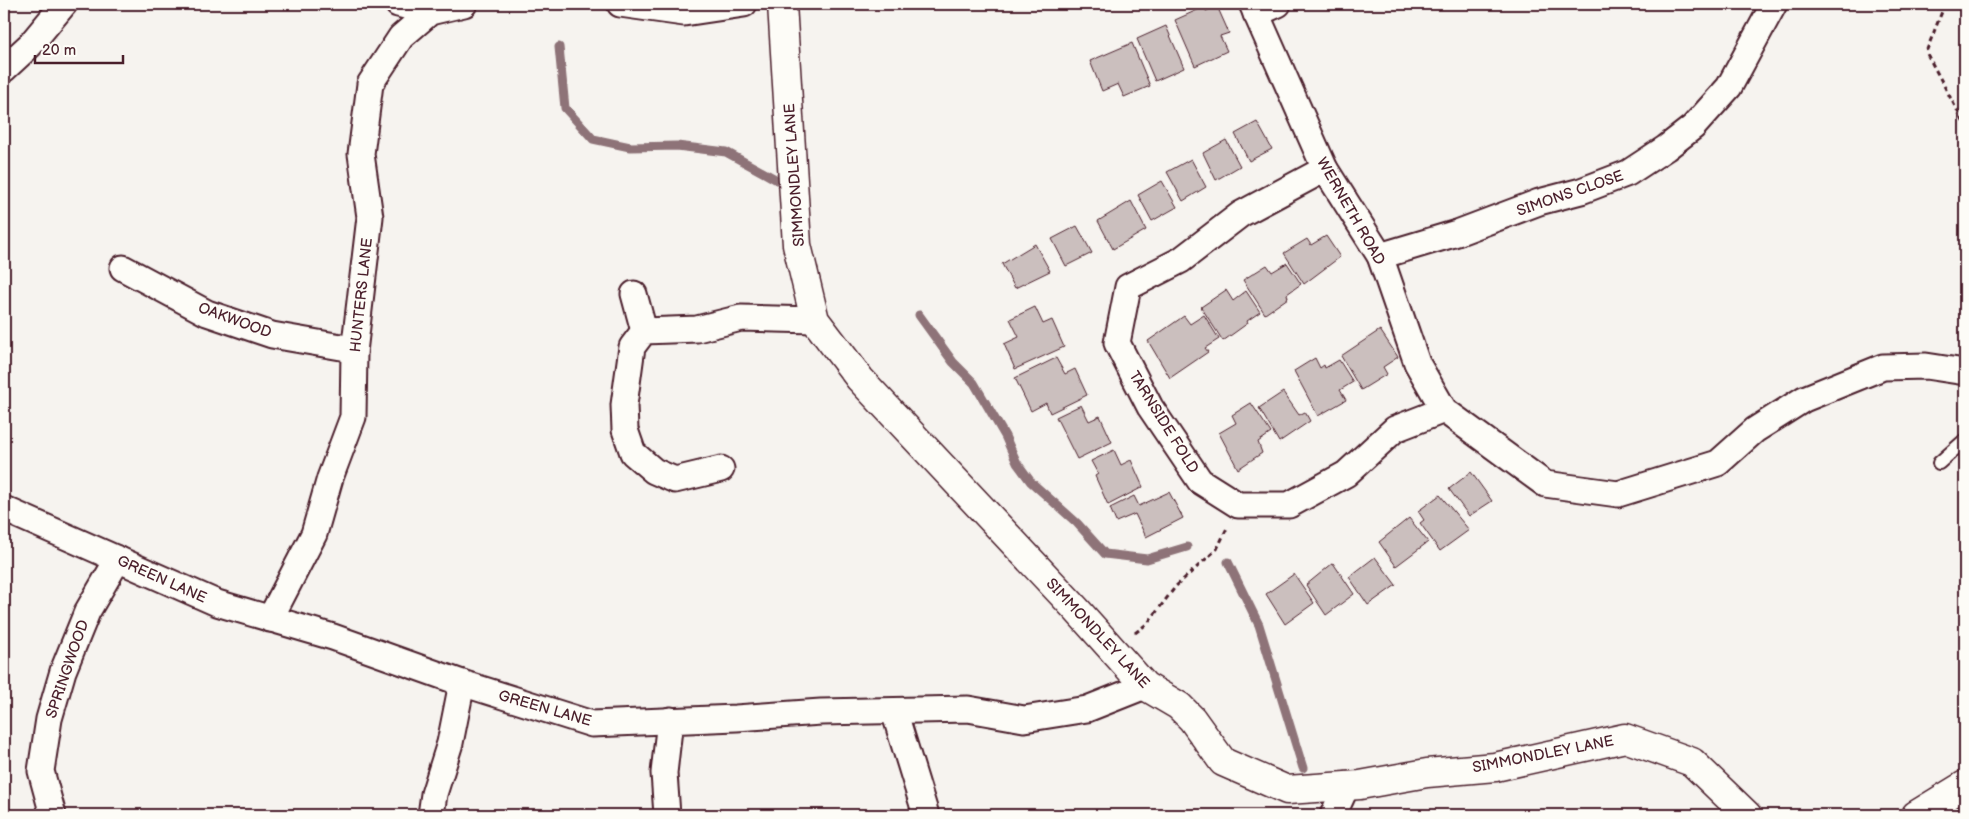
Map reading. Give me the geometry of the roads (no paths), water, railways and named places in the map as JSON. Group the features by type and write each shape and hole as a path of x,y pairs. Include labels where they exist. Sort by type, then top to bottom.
{"street":[{"path":"4,69 30,45 64,4"},
{"path":"398,4 430,12"},
{"name":"HUNTERS LANE","path":"270,618 314,534 330,478 353,417 354,352 370,217 361,154 370,84 401,37 430,12 464,4"},
{"path":"620,4 684,13 744,4"},
{"name":"SIMMONDLEY LANE","path":"782,4 797,245 815,320 860,379 903,423 1145,686 1179,706 1192,719 1223,762 1287,790 1360,785 1427,773 1495,767 1625,738 1692,762 1747,815"},
{"path":"1254,9 1278,4"},
{"name":"SIMONS CLOSE","path":"1380,256 1457,233 1539,202 1581,191 1628,173 1666,148 1693,127 1729,87 1774,4"},
{"name":"WERNETH ROAD","path":"1254,9 1325,169 1380,256 1416,362 1444,410 1545,484 1618,494 1718,463 1755,430 1804,399 1883,367 1926,366 1965,372"},
{"name":"TARNSIDE FOLD","path":"1325,169 1242,214 1181,260 1128,288 1116,343 1150,407 1200,481 1238,505 1289,505 1346,474 1395,428 1444,410"},
{"name":"OAKWOOD","path":"123,268 207,313 272,335 347,348 354,352"},
{"path":"634,294 644,331"},
{"path":"644,331 697,329 741,318 815,320"},
{"path":"644,331 632,347 624,405 625,430 633,453 654,471 675,480 721,469"},
{"name":"GREEN LANE","path":"4,509 217,604 332,637 462,683 592,724 736,718 821,712 968,710 1024,720 1086,709 1145,686"},
{"name":"SPRINGWOOD","path":"53,815 41,771 49,719 63,671 87,612 118,559"},
{"path":"432,815 434,794 450,743 462,683"},
{"path":"894,711 926,815"},
{"path":"667,815 664,773 670,720"},
{"path":"1334,815 1347,785"},
{"path":"1925,813 1965,785"}],"lane":[{"path":"1939,463 1965,440"}],"waterway":[{"path":"559,47 565,108 593,139 630,147 677,146 726,152 777,180"},
{"path":"919,315 953,362 974,383 1005,436 1017,463 1031,482 1077,523 1105,554 1147,559 1187,547"},
{"path":"1228,562 1259,625 1303,768"}]}
